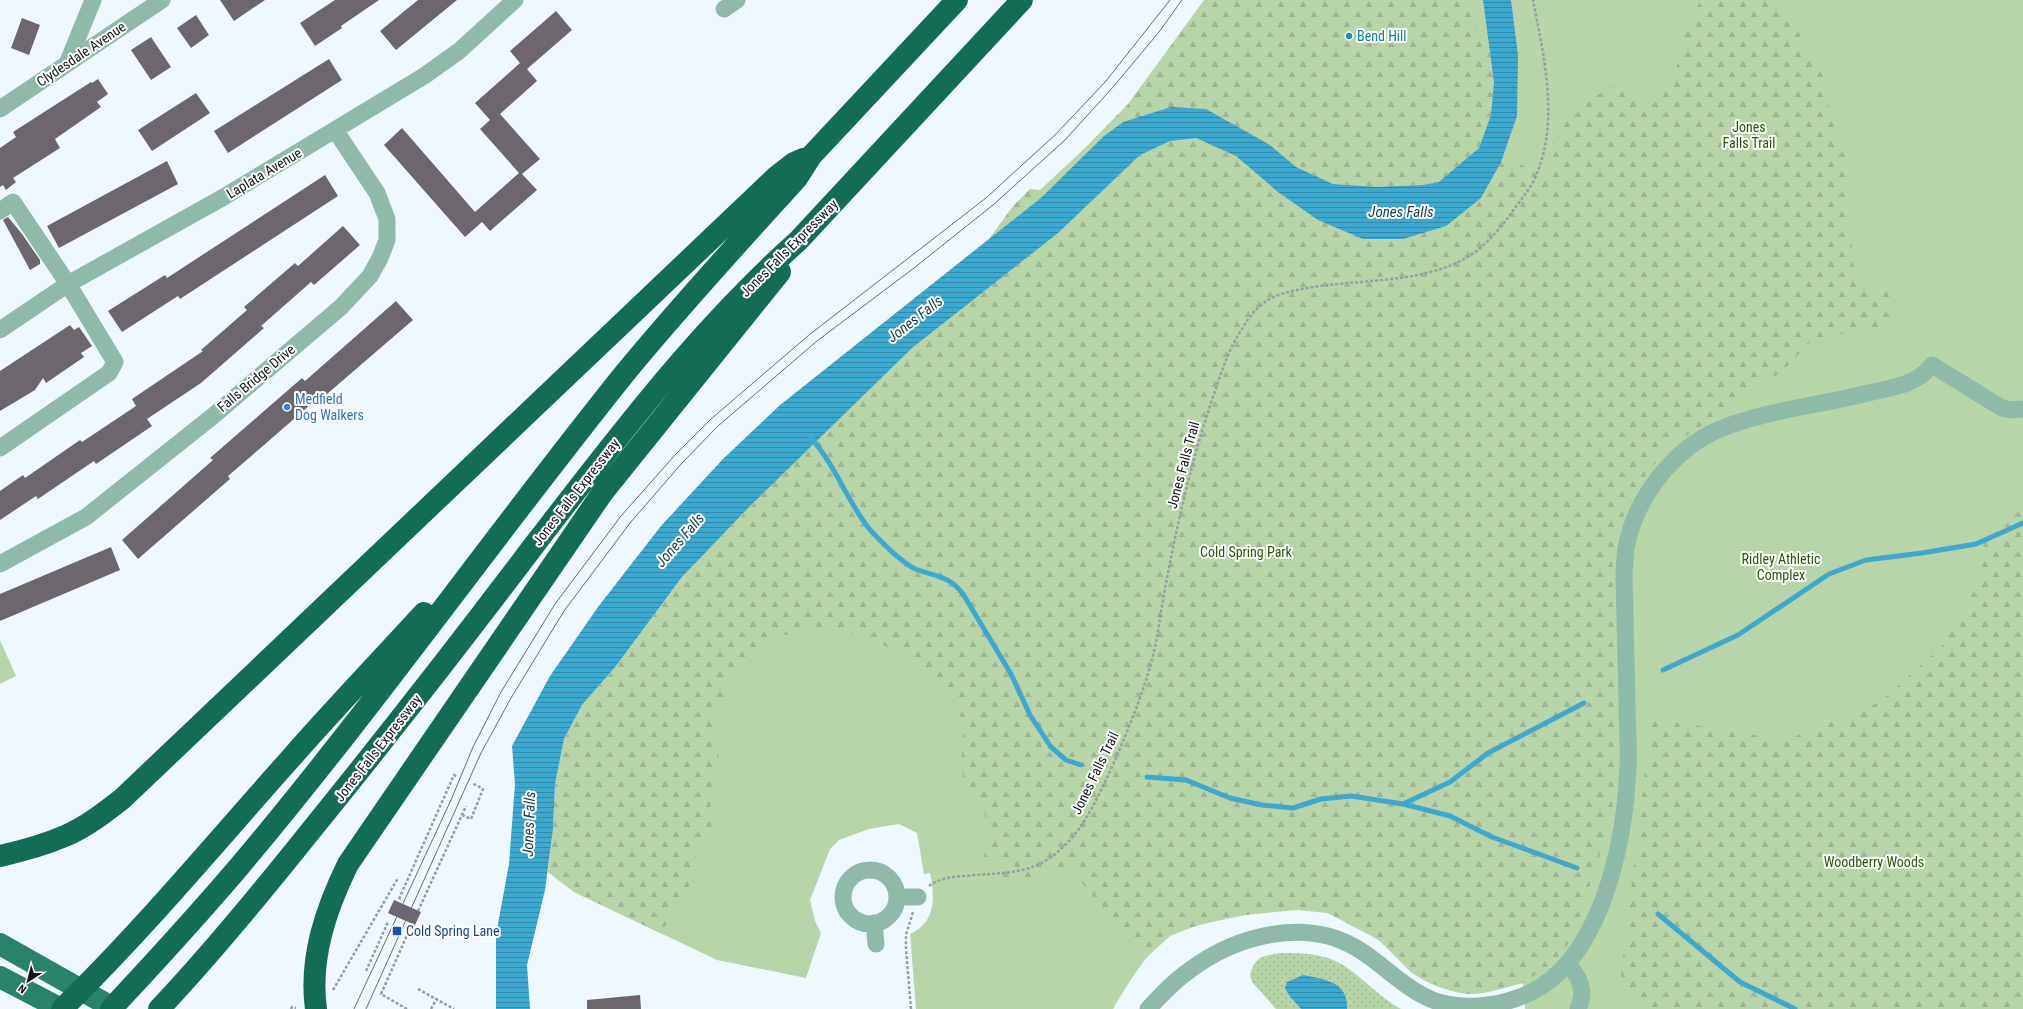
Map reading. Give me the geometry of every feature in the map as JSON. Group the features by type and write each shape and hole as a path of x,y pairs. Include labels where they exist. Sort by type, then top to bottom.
{"highway":[{"path":"111,1009 189,925 253,850 412,650 625,373 678,310 797,178 811,156 957,0"},
{"name":"Jones Falls Expressway","path":"160,1008 261,893 387,737 652,395 706,333 766,270 798,241 1022,0"},
{"path":"0,856 32,848 66,836 93,821 122,800 776,177 794,163 811,156"},
{"path":"314,1001 316,968 326,914 348,864 603,492 669,408 776,280 798,241"},
{"path":"61,1009 116,954 291,758 521,508"}],"main road":[{"path":"0,944 115,1009"},
{"path":"0,977 61,1009"}],"street":[{"path":"67,64 93,0"},
{"name":"Clydesdale Avenue","path":"0,108 162,0"},
{"name":"Laplata Avenue","path":"0,330 68,284 167,230 335,130 449,59 515,0"},
{"name":"Falls Bridge Drive","path":"0,564 86,517 196,430 341,306 370,276 380,258 387,240 387,219 377,194 335,130"},
{"path":"0,211 13,202 68,284 115,362 113,368 96,383 0,448"},
{"path":"1148,1009 1167,988 1191,969 1221,951 1254,938 1281,932 1308,931 1333,937 1357,948 1417,993 1440,1002 1467,1007 1493,1006 1533,993 1549,981 1567,964 1580,946 1593,923 1608,883 1622,833 1628,765 1624,578 1626,547 1644,498 1660,476 1678,456 1717,431 1744,421 1915,381 1926,374 1932,365 2002,408 2012,410 2023,409"},
{"path":"867,870 881,872 893,882 897,897 893,911 882,921 874,923 859,921 853,917 845,904 845,889 853,876 867,870"},
{"path":"897,897 919,898"},
{"path":"874,923 876,944"},
{"path":"1567,964 1575,972 1581,986 1583,999 1578,1009"}],"path":[{"name":"Jones Falls Trail","path":"919,898 935,882 947,878 1006,873 1038,866 1062,848 1089,813 1123,741 1143,691 1155,644 1182,505 1196,448 1226,358 1239,333 1252,315 1263,303 1280,294 1294,290 1330,283 1384,279 1424,273 1464,259 1488,241 1523,198 1533,181 1540,164 1546,136 1546,71 1533,0"},
{"path":"399,899 454,776 458,777"},
{"path":"462,815 470,819 484,789 472,783"},
{"path":"418,911 466,806"},
{"path":"291,1009 292,1007 314,1001 398,878"},
{"path":"911,1009 906,935 919,898"},
{"path":"366,971 388,922"},
{"path":"407,1009 381,994 412,924"},
{"path":"418,989 437,998 454,1009"},
{"path":"431,1009 437,998"}],"green space":[{"name":"Cold Spring Park","path":"1204,0 1465,0 1490,54 1494,82 1491,115 1479,148 1439,182 1423,185 1376,187 1333,184 1296,167 1270,145 1173,118 1298,186 1398,214 1490,146 1547,180 1559,132 1575,108 1615,85 1625,85 1634,97 1654,104 1676,70 1687,23 1701,0 1768,0 1793,23 1823,76 1831,114 1845,153 1855,284 1895,290 1891,328 1875,327 1855,330 1809,343 1782,372 1729,401 1717,417 1674,443 1649,470 1625,510 1613,561 1615,776 1613,806 1607,831 1572,939 1554,962 1523,983 1488,992 1467,994 1428,982 1412,973 1379,940 1328,913 1297,910 1244,915 1198,925 1170,936 1146,958 1068,867 1026,879 1002,880 999,858 983,859 990,839 985,814 969,798 961,768 963,733 957,704 937,680 903,654 863,636 843,630 782,635 763,640 733,673 720,703 714,728 719,749 718,775 709,812 712,826 698,848 689,886 676,911 660,933 574,892 548,872 553,829 555,784 564,739 582,705 616,666 682,577 773,484 779,406 989,239 1013,206 1030,189 1040,190 1085,148 1128,104"},
{"name":"Ridley Athletic Complex","path":"1211,0 2023,0 2023,1009 1525,1009 1523,983 1474,994 1460,993 1445,989 1430,983 1411,972 1391,951 1373,936 1355,926 1330,914 1316,911 1297,910 1250,914 1225,919 1203,924 1170,936 1162,942 1146,959 1113,1009 916,1009 910,934 919,929 929,916 932,908 933,891 930,873 924,874 917,833 899,824 869,829 839,840 830,849 810,900 815,921 821,933 806,978 717,960 574,892 548,872 553,829 779,406 1042,197 1104,136"},
{"name":"Woodberry Woods","path":"2023,497 2023,1009 1647,1009 1629,992 1621,975 1651,718 1786,740 1880,702 1942,646 1965,611 1979,575 1985,534 2006,525"},
{"path":"0,640 16,676 0,684"},
{"path":"1280,953 1312,954 1336,961 1351,970 1386,999 1401,1009 1347,1009 1347,1006 1290,997 1301,1009 1276,1009 1252,982 1250,975 1257,960 1264,956"}],"water":[{"name":"Jones Falls","path":"1483,0 1511,0 1518,55 1517,116 1501,162 1481,198 1446,226 1403,239 1363,239 1318,220 1278,192 1236,156 1196,138 1170,141 1140,155 1058,233 912,348 748,508 682,577 616,666 582,705 564,739 555,784 553,829 545,890 527,965 530,1009 496,1009 496,935 509,864 515,784 512,746 550,676 598,607 661,526 723,459 779,406 1042,197 1104,136 1123,122 1171,107 1206,109 1270,145 1296,167 1333,184 1376,187 1423,185 1439,182 1479,148 1491,115 1494,82"},
{"path":"1303,975 1334,983 1344,993 1347,1000 1347,1009 1301,1009 1290,997 1285,988 1287,982"}],"building":[{"path":"220,0 265,0 234,21"},
{"path":"335,0 379,0 315,46 300,23"},
{"path":"418,0 457,0 396,50 380,31"},
{"path":"556,11 572,30 527,69 537,81 500,114 540,159 522,174 537,190 490,231 482,222 465,237 384,145 402,128 475,212 519,173 480,129 490,120 475,103 520,63 510,51"},
{"path":"196,15 209,35 191,48 177,28"},
{"path":"22,18 40,25 29,55 11,48"},
{"path":"151,37 171,67 151,80 131,50"},
{"path":"329,59 342,80 228,153 214,131"},
{"path":"98,79 108,94 97,102 101,107 55,139 60,148 13,178 16,182 6,190 3,185 0,187 0,148 16,137 13,132"},
{"path":"196,93 210,113 152,151 138,130"},
{"path":"167,161 178,184 59,248 47,226"},
{"path":"325,175 338,196 180,299 178,296 122,332 108,311 165,275 167,278"},
{"path":"8,217 40,260 40,264 30,270 3,220"},
{"path":"343,226 360,245 314,285 311,282 261,326 264,328 201,383 147,419 152,426 96,464 94,461 38,499 36,496 0,520 0,491 23,475 25,478 80,440 82,442 136,406 132,399 203,351 201,350 247,310 244,307 295,263 298,266"},
{"path":"396,301 413,320 320,400 318,398 228,476 230,479 138,559 122,540 213,460 210,458 302,378 305,381"},
{"path":"70,325 74,330 79,327 92,346 81,353 84,357 46,383 43,378 35,390 0,411 0,371"},
{"path":"111,547 120,570 0,621 0,594"},
{"path":"394,900 421,912 415,925 388,913"},
{"path":"640,995 641,1009 587,1009 587,1000"}],"waterway":[{"path":"811,438 827,459 867,526 876,536 907,564 915,569 948,580 963,594 1011,674 1030,715 1051,747 1066,760 1081,765"},
{"path":"1663,670 1738,635 1829,574 1866,560 1976,544 2023,523"},
{"path":"1403,804 1450,782 1488,753 1584,703"},
{"path":"1147,777 1186,780 1230,798 1262,805 1293,808 1321,799 1351,796 1403,804 1450,816 1492,837 1577,868"},
{"path":"1658,914 1740,982 1795,1009"}],"tram line":[{"path":"354,1009 451,800 473,747 501,692 555,604 621,516 675,455 711,419 809,335 986,198 1056,134 1106,81 1170,0"},
{"path":"366,1009 481,753 511,698 564,611 630,523 682,463 718,426 817,341 914,268 993,205 1064,141 1114,86 1159,32 1182,0"}],"place":[{"name":"Bend Hill","path":"1349,36"},
{"name":"Medfield Dog Walkers","path":"287,407"},
{"name":"Cold Spring Lane","path":"397,931"}]}
